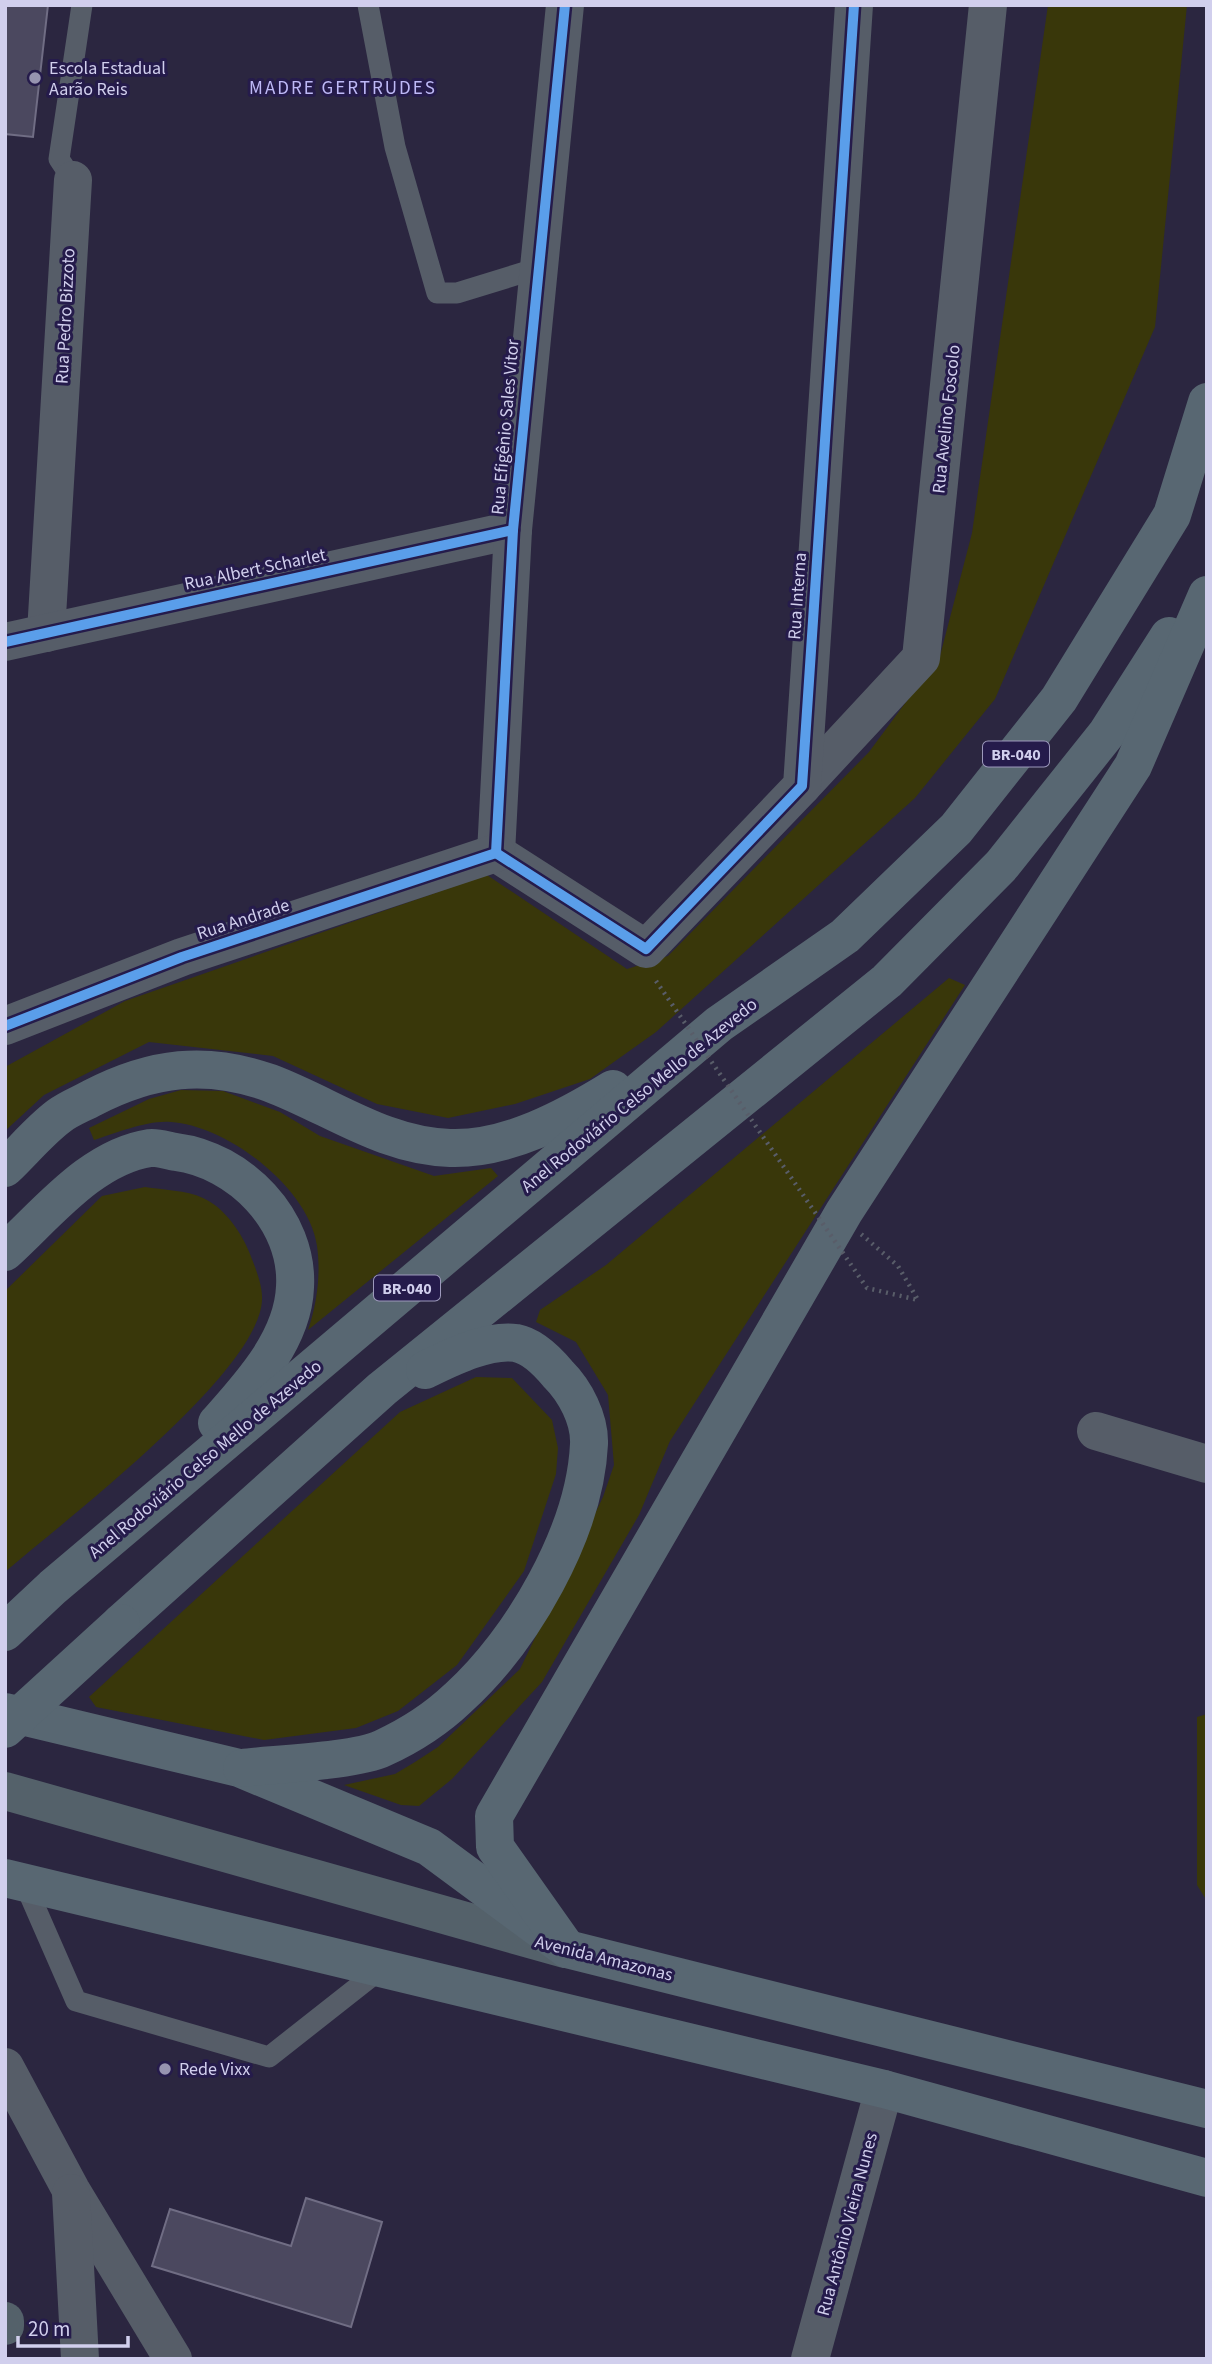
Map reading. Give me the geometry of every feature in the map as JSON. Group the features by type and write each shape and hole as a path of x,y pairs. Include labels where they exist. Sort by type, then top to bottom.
{"highway":[{"name":"Anel Rodoviário Celso Mello de Azevedo","path":"5,1632 53,1587 719,1024 845,936 956,829 1059,699 1172,516 1207,402"},
{"name":"BR-040","path":"5,1729 382,1389 887,981 1001,866 1107,733 1207,578"},
{"path":"567,1949 495,1847 494,1816 844,1212 1133,766 1207,595"},
{"path":"5,1168 60,1115 115,1086 169,1069 208,1068 270,1083 355,1124 409,1142 451,1148 492,1142 563,1119 719,1024"},
{"path":"5,1252 98,1167 151,1148 199,1155 236,1174 273,1211 292,1253 295,1287 283,1331 261,1373 96,1551"},
{"path":"239,1768 381,1749 422,1726 458,1699 493,1662 530,1612 568,1534 583,1479 589,1442 575,1392 544,1358 517,1343 484,1347 382,1389"},
{"path":"5,1712 239,1768 429,1847 567,1949"},
{"path":"15,1880 884,2089 1207,2178"},
{"name":"Avenida Amazonas","path":"567,1949 1207,2109"}],"main road":[{"name":"Avenida Amazonas","path":"5,1791 567,1949"}],"street":[{"name":"Rua Efigênio Sales Vitor","path":"496,853 513,530 565,5"},
{"name":"Rua Interna","path":"802,786 854,5"},
{"name":"Rua Avelino Foscolo","path":"802,786 921,658 988,5"},
{"name":"Rua Pedro Bizzoto","path":"46,632 73,180"},
{"name":"Rua Albert Scharlet","path":"5,642 513,530"},
{"path":"496,853 646,948 802,786"},
{"name":"Rua Andrade","path":"5,1026 182,957 496,853"},
{"path":"1096,1431 1207,1464"},
{"path":"5,2067 71,2190 173,2359"},
{"name":"Rua Antônio Vieira Nunes","path":"810,2359 884,2089"},
{"path":"71,2190 80,2359"}],"lane":[{"name":"Rua Pedro Bizzoto","path":"73,180 59,159 82,5"},
{"path":"368,5 395,147 437,293 457,293 538,268"},
{"path":"15,1880 76,2001 269,2057 382,1968"}],"path":[{"path":"656,981 867,1287 918,1300 898,1266 861,1234"}],"shaded area":[{"path":"1048,5 1187,5 1155,327 995,699 915,798 656,1032 590,1079 515,1104 448,1118 377,1104 273,1056 149,1042 44,1095 5,1131 5,1067 125,1001 487,875 627,969 668,956 869,752 940,656 972,533"},
{"path":"949,978 965,985 670,1441 639,1515 542,1682 452,1779 419,1806 401,1805 344,1785 395,1774 438,1747 520,1669 603,1497 614,1465 608,1395 576,1342 536,1322 540,1310 606,1265"},
{"path":"181,1090 223,1091 280,1112 320,1136 434,1176 491,1168 498,1176 308,1330 314,1310 319,1267 311,1224 282,1182 262,1164 217,1135 193,1126 171,1122 142,1125 94,1140 89,1128 149,1099"},
{"path":"145,1187 203,1198 218,1208 237,1229 247,1246 261,1289 262,1300 252,1331 229,1366 195,1405 111,1483 5,1572 5,1291 102,1196"},
{"path":"476,1377 512,1378 552,1420 558,1448 556,1474 524,1571 457,1665 398,1711 356,1728 264,1740 96,1707 89,1697 400,1412"},
{"path":"1207,1714 1207,1901 1197,1885 1197,1717"}],"building":[{"path":"5,5 48,5 33,137 5,134"},
{"path":"306,2198 382,2222 351,2327 152,2266 170,2209 291,2246"}],"cycle path":[{"path":"496,853 513,530 565,5"},
{"path":"496,853 646,949 802,786 854,5"},
{"path":"5,642 513,530"},
{"path":"5,1026 182,957 496,853"}],"place":[{"name":"Escola Estadual Aarão Reis","path":"35,78"},
{"name":"Rede Vixx","path":"165,2069"}],"district":[{"name":"MADRE GERTRUDES","path":"343,87"}]}
